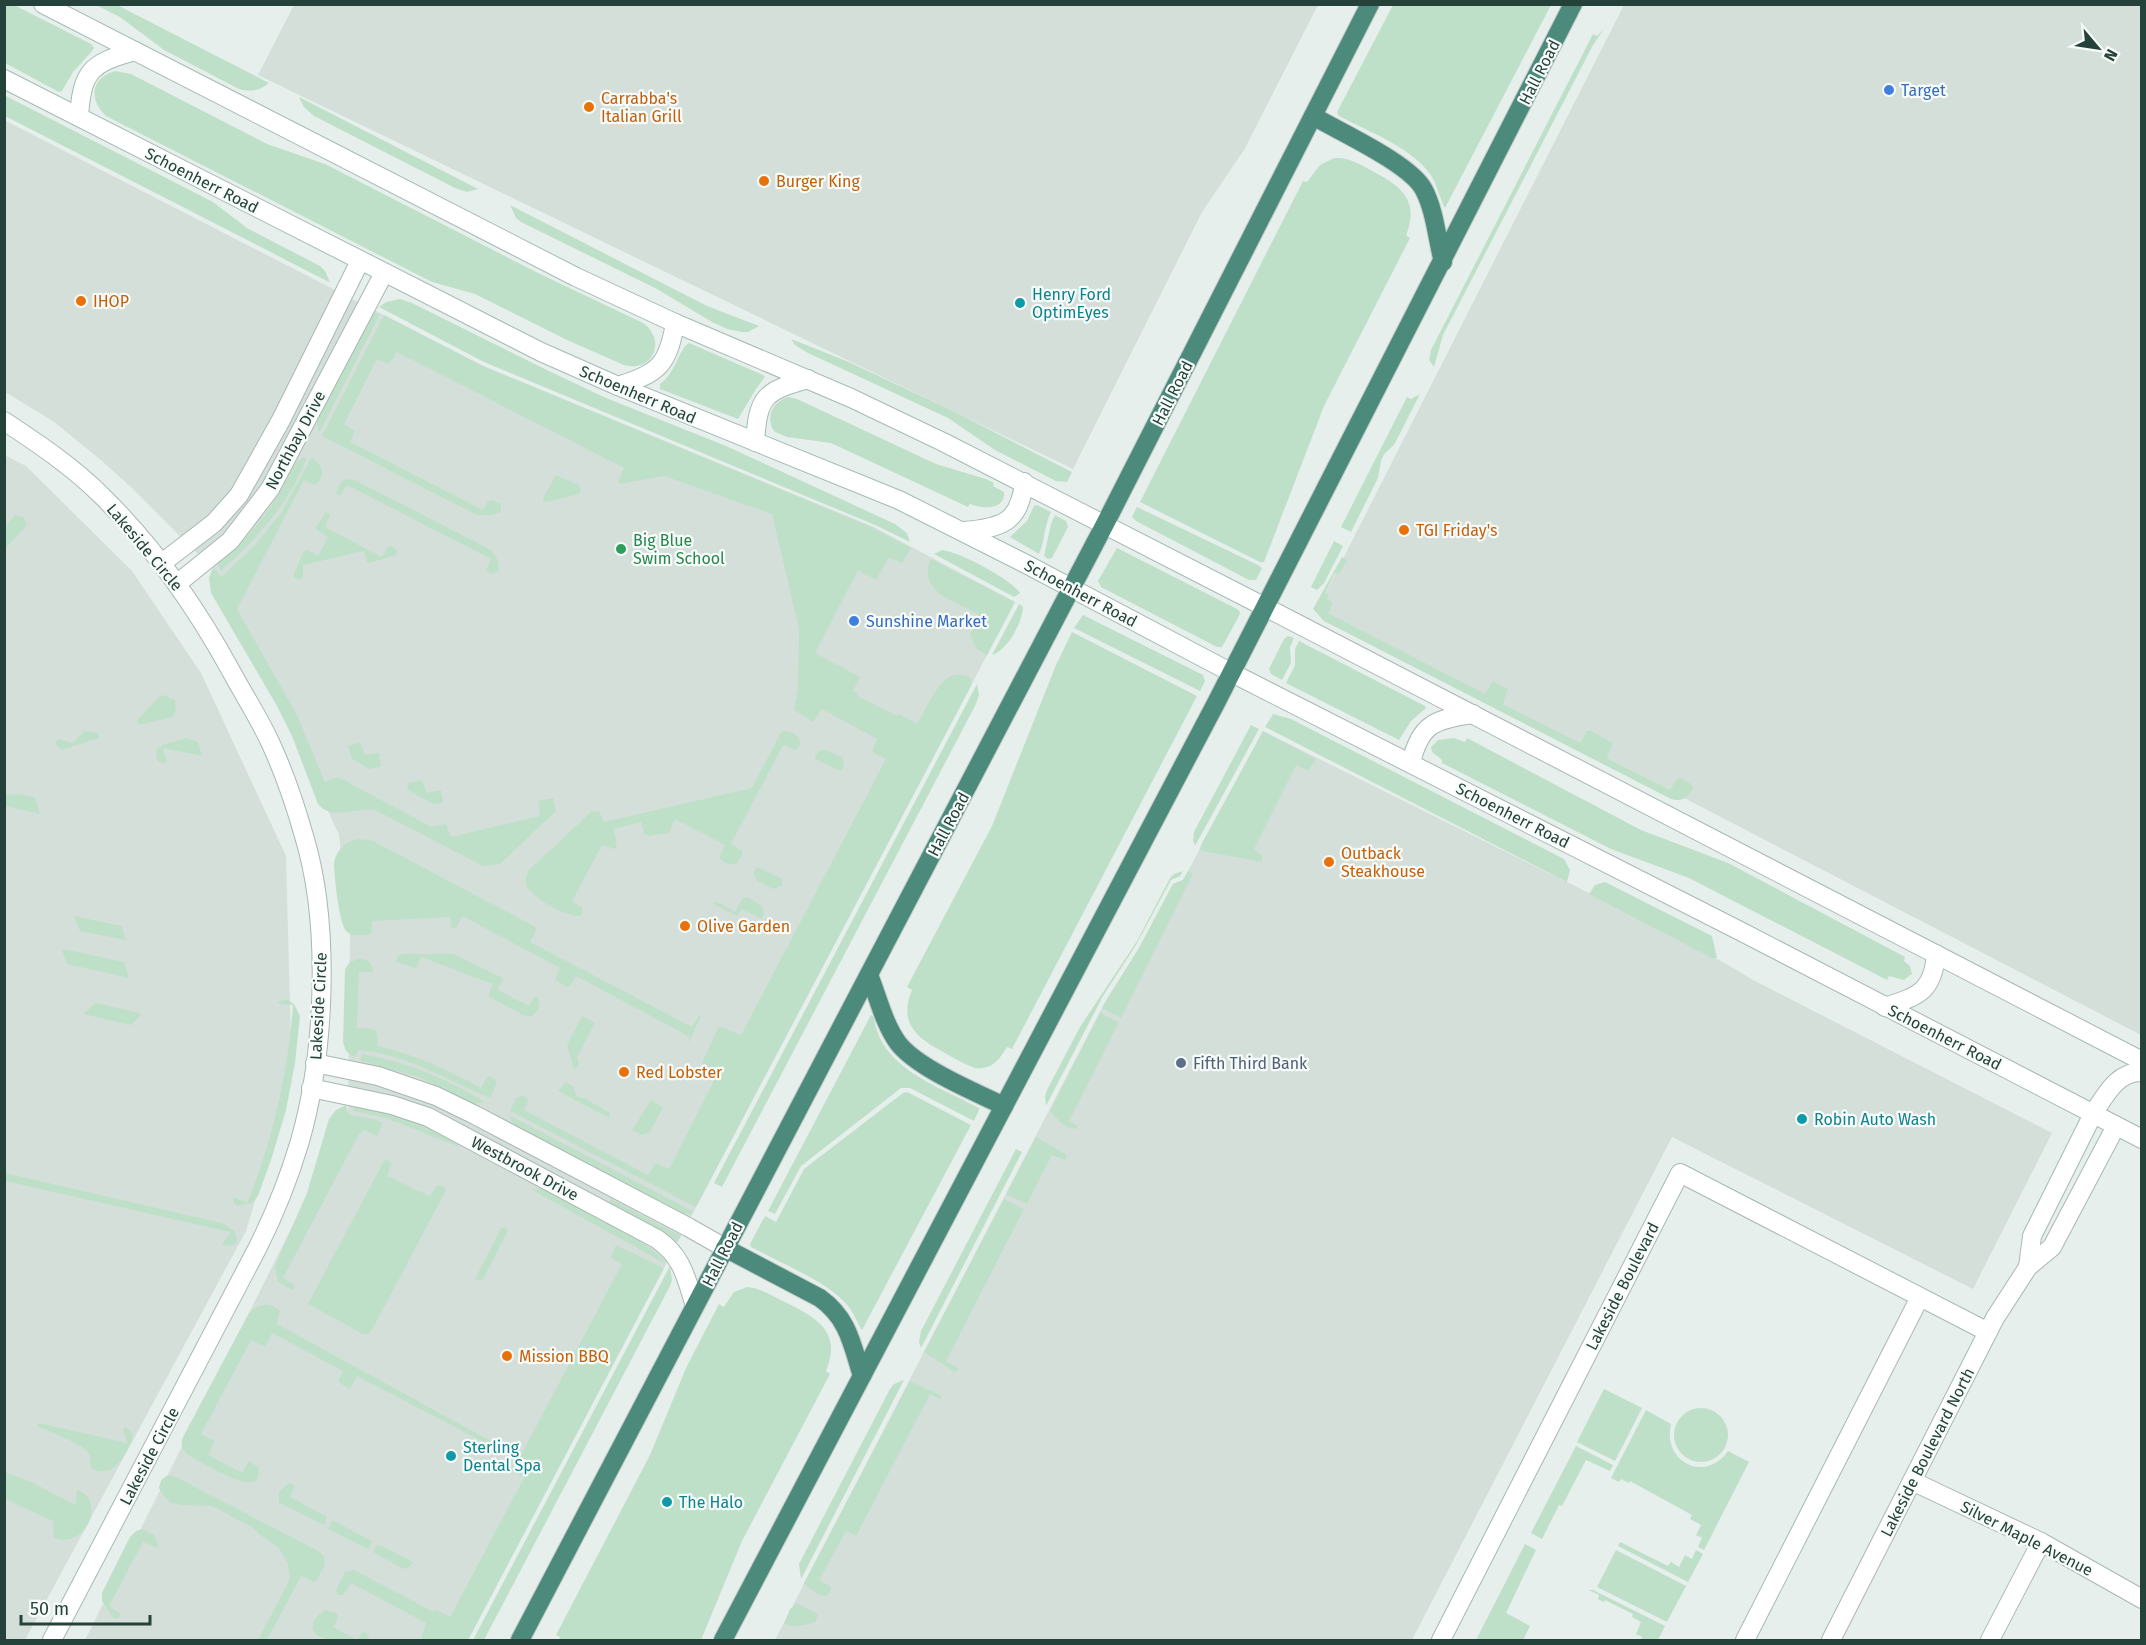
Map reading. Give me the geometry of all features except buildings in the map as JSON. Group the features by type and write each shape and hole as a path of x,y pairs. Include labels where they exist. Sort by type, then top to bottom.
{"highway":[{"name":"Hall Road","path":"523,1638 1105,524 1370,4"},
{"name":"Hall Road","path":"723,1641 1232,673 1573,4"},
{"path":"1312,116 1398,164 1418,180 1429,201 1443,262"},
{"path":"869,975 892,1032 906,1052 930,1068 1004,1106"},
{"path":"725,1248 833,1307 847,1329 862,1377"}],"street":[{"path":"43,4 576,277 808,379 1024,482 2142,1061"},
{"path":"79,117 82,87 94,68 104,61 135,51"},
{"name":"Schoenherr Road","path":"4,79 540,352 875,490 962,531 1232,673 2142,1139"},
{"name":"Northbay Drive","path":"162,563 214,523 239,495 281,420 360,261"},
{"name":"Northbay Drive","path":"178,583 230,541 270,489 384,273"},
{"path":"618,386 653,373 662,364 672,338 675,322"},
{"path":"755,442 758,416 765,399 780,387 808,379"},
{"name":"Lakeside Circle","path":"4,421 58,458 102,495 178,583 220,651 270,742 292,798 305,838 322,949 315,1063 311,1088 300,1141 279,1202 52,1641"},
{"path":"962,531 987,529 1012,516 1020,507 1024,482"},
{"path":"1411,763 1421,733 1435,722 1450,717 1473,714"},
{"path":"1885,1007 1914,997 1925,989 1935,968 1936,954"},
{"name":"Westbrook Drive","path":"315,1063 378,1076 435,1096 475,1114 725,1248"},
{"name":"Lakeside Boulevard North","path":"2028,1267 2032,1236 2093,1114 2112,1086 2123,1077 2142,1072"},
{"name":"Westbrook Drive","path":"311,1088 392,1105 428,1117 657,1239 675,1253 680,1261 695,1306"},
{"name":"Lakeside Boulevard North","path":"1831,1641 1988,1332 2028,1267 2052,1247 2116,1126"},
{"name":"Lakeside Boulevard","path":"1441,1641 1680,1173 1919,1299 1988,1332"},
{"path":"1745,1641 1919,1299"},
{"name":"Silver Maple Avenue","path":"1912,1481 2041,1542 2142,1599"},
{"path":"1990,1641 2041,1542"}],"shaded area":[{"path":"294,5 1318,5 1244,150 1202,212 1073,469 258,75"},
{"path":"1624,5 2141,5 2141,1035 1318,608"},
{"path":"4,120 483,366 874,527 1015,602 468,1640 85,1640 348,1115 350,932 339,835 221,577 102,461 53,421 5,392"},
{"path":"4,455 26,466 132,571 201,673 286,856 292,1080 246,1231 25,1640 4,1640"},
{"path":"1263,731 1579,888 2052,1133 1973,1289 1672,1137 1412,1640 775,1640 1106,1000 1139,948 1173,884 1183,880"}],"green space":[{"path":"4,5 14,5 91,44 94,48 73,72 62,91 59,92 5,63"},
{"path":"96,5 117,5 269,83 255,90 239,89 164,50 120,17"},
{"path":"1393,5 1551,5 1445,208 1433,178 1422,164 1400,148 1339,116 1337,112"},
{"path":"1604,29 1593,45 1443,335 1434,367 1429,360 1431,350 1593,34 1597,36"},
{"path":"115,71 131,74 267,144 325,164 540,274 643,323 654,338 653,353 643,364 624,365 567,340 475,294 432,282 106,116 97,103 95,90 101,79"},
{"path":"4,95 213,202 247,228 320,266 330,282 5,116"},
{"path":"299,97 478,189 467,192 455,188 314,116 304,107"},
{"path":"1334,158 1360,164 1400,189 1409,204 1411,213 1406,235 1410,238 1324,406 1264,562 1260,562 1140,502 1303,181 1307,182 1320,165"},
{"path":"510,205 707,306 759,326 748,332 742,332 727,329 712,322 657,289 521,222 516,218"},
{"path":"400,299 606,398 726,446 895,524 907,533 910,542 875,525 484,362 379,307 386,302"},
{"path":"374,313 380,314 319,433 318,417"},
{"path":"384,315 483,366 871,527 911,548 902,563 889,557 876,580 858,570 815,653 860,677 853,691 858,694 857,696 917,724 932,697 945,680 953,675 962,675 972,679 971,686 696,1207 510,1111 516,1098 523,1095 529,1100 524,1110 648,1175 656,1163 669,1169 718,1073 702,1063 718,1028 721,1027 741,1035 886,759 873,752 877,739 822,709 813,722 794,710 798,689 799,629 772,514 664,476 620,484 618,481 624,468 397,352 389,364 377,359 344,424 355,431 350,442 483,510 488,501 492,500 501,504 501,512 492,515 477,515 322,436"},
{"path":"791,339 849,362 953,411 1072,472 1067,482 1056,481 995,450 948,418 808,353 795,345"},
{"path":"689,343 765,377 738,419 660,389 660,384 670,374 682,350"},
{"path":"1420,394 1394,445 1384,454 1378,478 1351,532 1341,527 1407,397 1411,399"},
{"path":"789,397 936,464 986,479 1004,492 1004,498 992,507 970,504 968,507 831,443 787,437 775,432 770,417 773,408 779,401"},
{"path":"307,457 282,505 247,546 221,571 218,563 257,525 280,492 294,465"},
{"path":"311,458 321,467 321,478 315,485 304,480 237,609 297,715 325,782 338,777 432,827 446,824 451,837 540,816 538,801 553,798 556,811 500,864 483,866 375,810 337,813 330,812 318,804 292,736 277,706 211,593 209,578 213,568 222,577 255,545 281,513"},
{"path":"556,475 579,485 581,490 579,494 543,501"},
{"path":"347,479 355,480 491,550 497,559 498,571 493,574 486,571 491,559 347,485 341,495 337,495 336,492 341,482"},
{"path":"1037,505 1051,512 1039,554 1010,537 1027,521 1034,506"},
{"path":"1137,507 1258,565 1262,568 1256,580 1249,580 1136,521 1132,517"},
{"path":"326,512 330,515 325,527 382,557 391,546 397,550 396,555 369,563 364,551 303,565 303,577 299,580 293,576 304,551 308,550 318,556 328,537 316,528"},
{"path":"15,515 23,517 27,525 5,549 5,527"},
{"path":"1055,515 1066,521 1068,527 1052,558 1048,559 1044,556"},
{"path":"1334,541 1343,546 1324,583 1317,590 1311,587"},
{"path":"1117,548 1237,609 1240,612 1239,616 1222,647 1217,647 1101,587 1098,581"},
{"path":"942,550 960,555 984,567 1007,581 1020,593 1014,597 934,554"},
{"path":"1342,557 1347,560 1340,573 1335,573 1325,593 1328,595 1327,599 1333,603 1328,613 1485,694 1492,682 1508,689 1503,704 1580,743 1587,731 1591,731 1613,743 1607,758 1670,790 1678,777 1691,784 1693,788 1687,797 1671,799 1324,621 1313,609"},
{"path":"931,559 1015,602 987,655 977,649 970,635 978,614 950,600 933,587 928,570"},
{"path":"1019,604 1023,607 1017,628 1009,642 992,655"},
{"path":"1083,615 1203,675 1205,681 1200,691 1074,628"},
{"path":"1072,632 1197,696 1012,1049 1007,1047 998,1060 990,1066 975,1068 926,1042 913,1029 907,1012 912,990 907,987 992,826 1056,665"},
{"path":"1288,636 1294,638 1290,647 1291,663 1282,680 1271,674 1269,669 1284,639"},
{"path":"1299,641 1426,708 1411,721 1399,740 1286,683 1295,665 1295,649"},
{"path":"977,684 979,695 975,706 722,1187 714,1183"},
{"path":"163,695 175,700 176,708 173,717 139,725 137,720"},
{"path":"1273,714 1291,719 1564,859 1570,870 1567,882 1265,727"},
{"path":"1251,725 1259,729 1195,846 1194,832"},
{"path":"84,731 98,733 99,738 62,750 55,744 58,739 73,743"},
{"path":"1263,731 1316,759 1308,771 1297,765 1295,767 1254,849 1262,856 1262,862 1202,851 1201,845"},
{"path":"781,732 796,735 800,746 795,750 783,745 731,844 742,850 737,863 729,864 720,859 725,845 675,819 669,833 648,836 644,834 641,822 614,829 617,846 615,849 602,845 572,901 583,908 579,916 549,905 529,889 525,880 529,870 591,812 599,811 604,822 752,788"},
{"path":"186,738 198,742 202,756 163,748 167,762 161,763 157,760 156,750 163,745"},
{"path":"1454,738 1465,742 1467,738 1641,830 1728,863 1905,957 1904,961 1910,966 1912,974 1904,980 1889,976 1887,980 1689,878 1611,849 1442,763 1442,760 1432,752 1431,747 1438,740"},
{"path":"360,742 365,755 379,753 380,767 369,769 352,759 348,746"},
{"path":"820,750 826,750 842,757 844,764 842,770 837,770 815,759"},
{"path":"422,780 427,793 441,790 442,803 433,804 408,790 409,783"},
{"path":"20,794 35,798 40,814 5,806 5,795"},
{"path":"357,839 371,840 534,926 536,930 530,942 692,1027 701,1016 686,1048 690,1037 576,976 570,986 566,987 555,980 560,968 462,916 456,928 453,929 450,917 372,921 371,934 349,934 344,928 339,910 334,862 342,847"},
{"path":"757,867 782,879 782,885 773,889 757,881 753,873"},
{"path":"1183,871 1180,876 1171,880 1136,945 1103,996 1046,1106 1047,1090 1080,1027 1137,941 1170,878"},
{"path":"1188,871 1193,874 1121,1018 1102,1008 1139,948 1173,884 1183,880"},
{"path":"1605,882 1712,936 1717,958 1712,958 1589,894 1595,885"},
{"path":"747,897 762,906 764,914 761,919 742,909 737,916 713,904 715,901 735,912 743,898"},
{"path":"74,916 122,926 125,940 80,931"},
{"path":"62,950 124,962 129,978 67,964"},
{"path":"403,954 453,954 503,978 498,990 529,1006 534,997 538,997 539,1009 532,1016 525,1016 488,996 493,984 421,957 416,968 396,962 398,956"},
{"path":"360,958 369,961 373,969 372,972 359,972 357,1028 374,1030 377,1035 377,1046 430,1063 481,1088 490,1076 497,1082 490,1098 410,1062 376,1052 358,1050 355,1058 346,1051 343,1042 345,969 350,962"},
{"path":"286,999 294,1004 300,1016 295,1063 286,1110 258,1196 252,1203 237,1206 233,1202 233,1197 247,1203 251,1194 267,1148 279,1101 288,1054 293,1005 278,1002"},
{"path":"96,1003 141,1015 131,1025 83,1014"},
{"path":"1100,1013 1119,1022 1069,1121 1078,1126 1076,1129 1061,1123 1050,1111"},
{"path":"871,1015 874,1017 879,1035 887,1050 913,1073 979,1108 974,1121 910,1088 901,1088 801,1166 775,1214 768,1211"},
{"path":"582,1016 595,1023 577,1057 579,1065 574,1070 567,1045"},
{"path":"361,1054 394,1061 425,1072 485,1102 473,1104 419,1077 361,1061"},
{"path":"566,1082 574,1087 576,1096 610,1113 609,1118 558,1091"},
{"path":"907,1092 971,1125 862,1330 848,1306 829,1289 751,1247 750,1244 765,1216 776,1222 804,1169"},
{"path":"651,1100 663,1107 650,1132 642,1135 632,1130"},
{"path":"354,1104 394,1114 429,1127 460,1147 386,1118 353,1111"},
{"path":"346,1105 349,1115 374,1119 383,1123 377,1136 364,1130 359,1134 283,1278 294,1285 295,1288 292,1290 278,1282 275,1266 307,1193 329,1119 336,1110"},
{"path":"509,1115 692,1211 691,1215 679,1212 518,1128 513,1124"},
{"path":"1036,1137 1067,1155 1065,1160 1052,1155 1027,1204 1006,1194"},
{"path":"1016,1149 1022,1152 921,1348 919,1342 921,1331"},
{"path":"385,1159 392,1163 387,1176 430,1196 437,1185 445,1187 446,1190 372,1330 368,1334 363,1334 308,1304"},
{"path":"5,1173 222,1223 235,1231 237,1242 234,1245 222,1244 230,1232 5,1181"},
{"path":"543,1188 631,1236 661,1257 666,1264 532,1190"},
{"path":"611,1199 681,1236 677,1242 609,1202"},
{"path":"1004,1199 1024,1209 946,1361 959,1369 955,1372 924,1352"},
{"path":"501,1228 506,1228 508,1231 482,1281 475,1279"},
{"path":"616,1245 664,1268 468,1640 424,1640 421,1638 426,1623 351,1583 343,1595 338,1595 336,1590 345,1572 354,1570 432,1611 436,1610 450,1617 524,1478 510,1470 516,1459 357,1376 350,1389 338,1382 343,1371 272,1333 265,1347 251,1340 201,1434 215,1441 208,1455 242,1473 249,1461 258,1467 258,1478 252,1482 230,1478 188,1455 183,1448 184,1435 249,1313 264,1304 280,1311 277,1324 520,1457 622,1264 611,1258"},
{"path":"670,1266 672,1280 670,1286 484,1640 473,1640"},
{"path":"747,1287 762,1291 798,1309 824,1328 831,1346 826,1371 830,1374 742,1541 701,1640 559,1640 560,1637 556,1635 650,1455 686,1368 719,1304 724,1307 734,1292"},
{"path":"904,1380 801,1579 799,1564 890,1389 894,1384"},
{"path":"910,1381 942,1396 940,1399 930,1394 856,1536 846,1531 819,1580 830,1586 831,1590 827,1596 818,1594 804,1583"},
{"path":"1604,1389 1642,1408 1615,1461 1577,1442"},
{"path":"1696,1408 1706,1408 1716,1412 1724,1420 1728,1435 1724,1450 1716,1458 1706,1462 1696,1462 1686,1458 1678,1450 1674,1440 1674,1430 1678,1420 1686,1412"},
{"path":"1646,1410 1671,1424 1670,1437 1673,1449 1679,1458 1688,1464 1697,1467 1708,1466 1719,1461 1728,1451 1749,1462 1704,1550 1698,1547 1702,1538 1696,1535 1701,1525 1690,1519 1692,1515 1630,1481 1629,1483 1621,1479 1619,1482 1611,1478"},
{"path":"39,1423 127,1443 123,1429 125,1427 131,1431 133,1438 118,1464 112,1469 99,1471 91,1468 90,1455 86,1450 37,1426"},
{"path":"1576,1446 1613,1465 1610,1471 1586,1460 1542,1539 1531,1533"},
{"path":"5,1472 33,1483 76,1505 77,1490 86,1495 91,1512 84,1530 76,1537 66,1540 54,1538 53,1521 5,1499"},
{"path":"168,1475 176,1477 324,1556 325,1565 316,1581 301,1576 267,1640 258,1640 290,1579 288,1564 279,1548 252,1527 212,1506 171,1503 159,1488 161,1480"},
{"path":"289,1483 295,1485 290,1497 327,1517 324,1525 279,1503 279,1492"},
{"path":"332,1520 372,1541 369,1549 328,1529"},
{"path":"142,1529 154,1535 158,1545 155,1547 143,1542 109,1606 121,1614 120,1617 114,1619 102,1601 102,1593 130,1537"},
{"path":"1620,1542 1668,1566 1671,1562 1679,1567 1685,1555 1692,1559 1696,1550 1703,1554 1688,1582 1618,1546"},
{"path":"377,1544 413,1562 404,1569 373,1552"},
{"path":"1525,1544 1536,1550 1506,1613 1530,1626 1523,1640 1476,1640"},
{"path":"1616,1550 1686,1586 1667,1622 1597,1587"},
{"path":"1589,1590 1665,1626 1658,1640 1641,1640 1642,1637 1636,1634 1641,1622 1632,1617 1633,1614 1605,1600 1604,1602 1598,1599 1599,1595"},
{"path":"797,1603 818,1614 816,1621 796,1626 784,1624 790,1609"},
{"path":"326,1610 337,1614 338,1618 333,1627 357,1640 363,1631 369,1636 368,1640 354,1641 334,1640 318,1636 313,1631 313,1624 315,1619"}],"place":[{"name":"Target","path":"1889,90"},
{"name":"Carrabba's Italian Grill","path":"589,107"},
{"name":"Burger King","path":"764,181"},
{"name":"IHOP","path":"81,301"},
{"name":"Henry Ford OptimEyes","path":"1020,303"},
{"name":"TGI Friday's","path":"1404,530"},
{"name":"Big Blue Swim School","path":"621,549"},
{"name":"Sunshine Market","path":"854,621"},
{"name":"Outback Steakhouse","path":"1329,862"},
{"name":"Olive Garden","path":"685,926"},
{"name":"Fifth Third Bank","path":"1181,1063"},
{"name":"Red Lobster","path":"624,1072"},
{"name":"Robin Auto Wash","path":"1802,1119"},
{"name":"Mission BBQ","path":"507,1356"},
{"name":"Sterling Dental Spa","path":"451,1456"},
{"name":"The Halo","path":"667,1502"}]}
